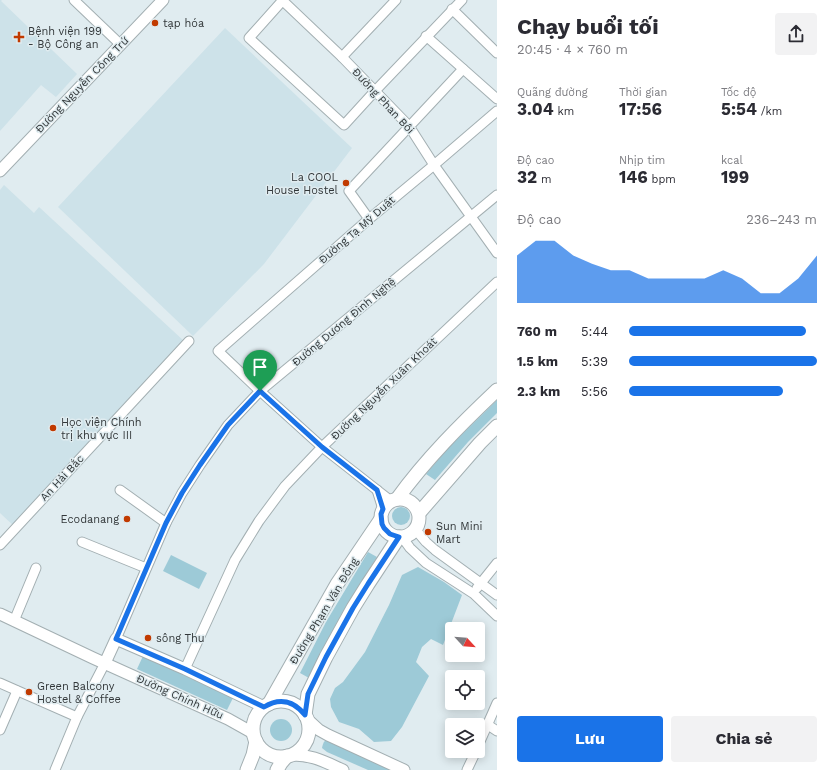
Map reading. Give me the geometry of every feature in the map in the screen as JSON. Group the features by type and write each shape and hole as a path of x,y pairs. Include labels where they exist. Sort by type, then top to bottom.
{"main road":[{"name":"Đường Phạm Văn Đồng","path":"267,705 337,584 388,507 448,437 497,390"},
{"path":"418,513 497,426"},
{"path":"406,499 410,501 417,509 418,513 419,519 415,529 407,535 401,537 394,536 386,532 382,524 388,507 406,499"},
{"path":"306,716 295,705 289,702 282,701 267,705 259,712 253,726 255,737 260,748 279,757 288,756 297,752 302,746 308,733 306,716 308,694 326,657 360,596 401,537"},
{"path":"247,770 253,755 255,737"},
{"path":"277,770 288,756"}],"street":[{"path":"74,0 121,45"},
{"name":"Đường Nguyễn Công Trứ","path":"0,171 163,0"},
{"path":"282,0 249,38 344,125 426,36 462,0"},
{"name":"Đường Phan Bôi","path":"282,0 342,57 409,126 434,165 497,253"},
{"path":"342,57 396,0"},
{"path":"452,10 497,52"},
{"path":"426,36 497,99"},
{"path":"369,219 349,191 463,69"},
{"name":"Đường Tạ Mỹ Duật","path":"260,391 218,351 369,219 497,111"},
{"name":"Đường Dương Đình Nghệ","path":"116,639 166,523 182,493 228,425 260,391 497,195"},
{"name":"Đường Nguyễn Xuân Khoát","path":"185,669 235,560 259,521 285,486 322,447 497,282"},
{"name":"An Hải Bắc","path":"0,545 189,341"},
{"path":"260,391 322,447 377,490 388,507"},
{"path":"120,490 166,523"},
{"path":"415,529 435,550 497,595"},
{"path":"401,537 426,563 474,594 497,616"},
{"path":"82,542 146,568"},
{"path":"474,594 497,563"},
{"path":"14,621 36,568"},
{"name":"Đường Chính Hữu","path":"0,614 228,719 255,737"},
{"path":"55,770 77,717 116,639 267,705"},
{"path":"0,683 77,717"},
{"path":"0,730 17,691"},
{"path":"485,731 497,703"},
{"path":"306,716 319,730 328,735 404,770"},
{"path":"488,724 497,731"},
{"path":"288,756 301,755 313,758 343,770"},
{"path":"467,770 473,758"}],"shaded area":[{"name":"Bệnh viện 199 - Bộ Công an","path":"0,0 2,0 1,1 77,74 56,97 41,85 0,131"},
{"path":"225,28 352,148 264,264 193,336 58,207"},
{"name":"Học viện Chính trị khu vực III","path":"4,185 34,213 39,207 185,342 15,527 0,513 0,190"},
{"path":"497,400 497,413 468,442 435,480 426,474 449,447"},
{"path":"401,507 407,510 410,516 407,522 401,525 395,522 392,516 395,510"},
{"path":"368,552 377,557 332,632 309,678 300,673 326,622"},
{"path":"171,555 207,573 199,589 163,571"},
{"path":"418,567 444,582 462,595 452,622 445,622 445,640 443,645 431,639 422,647 416,662 429,676 402,727 391,741 374,742 359,729 339,722 331,707 330,699 335,688 343,682 365,652 389,605 402,575"},
{"path":"143,656 233,698 227,710 137,669"},
{"path":"281,719 289,722 292,730 289,738 281,741 273,738 270,730 273,722"},
{"path":"328,738 399,770 368,770 327,752 322,748 324,742"}],"place":[{"name":"tạp hóa","path":"155,23"},
{"name":"Bệnh viện 199 - Bộ Công an","path":"19,37"},
{"name":"La COOL House Hostel","path":"346,183"},
{"name":"Học viện Chính trị khu vực III","path":"53,428"},
{"name":"Ecodanang","path":"127,519"},
{"name":"Sun Mini Mart","path":"428,532"},
{"name":"sông Thu","path":"148,638"},
{"name":"Green Balcony Hostel & Coffee","path":"29,692"}],"route":[{"path":"260,391 322,447 377,490 383,509 381,514 382,524 386,532 399,537 353,608 326,657 308,694 305,715 295,705 289,702 276,702 264,707 185,669 116,639 166,523 182,493 228,425 260,391"}]}
